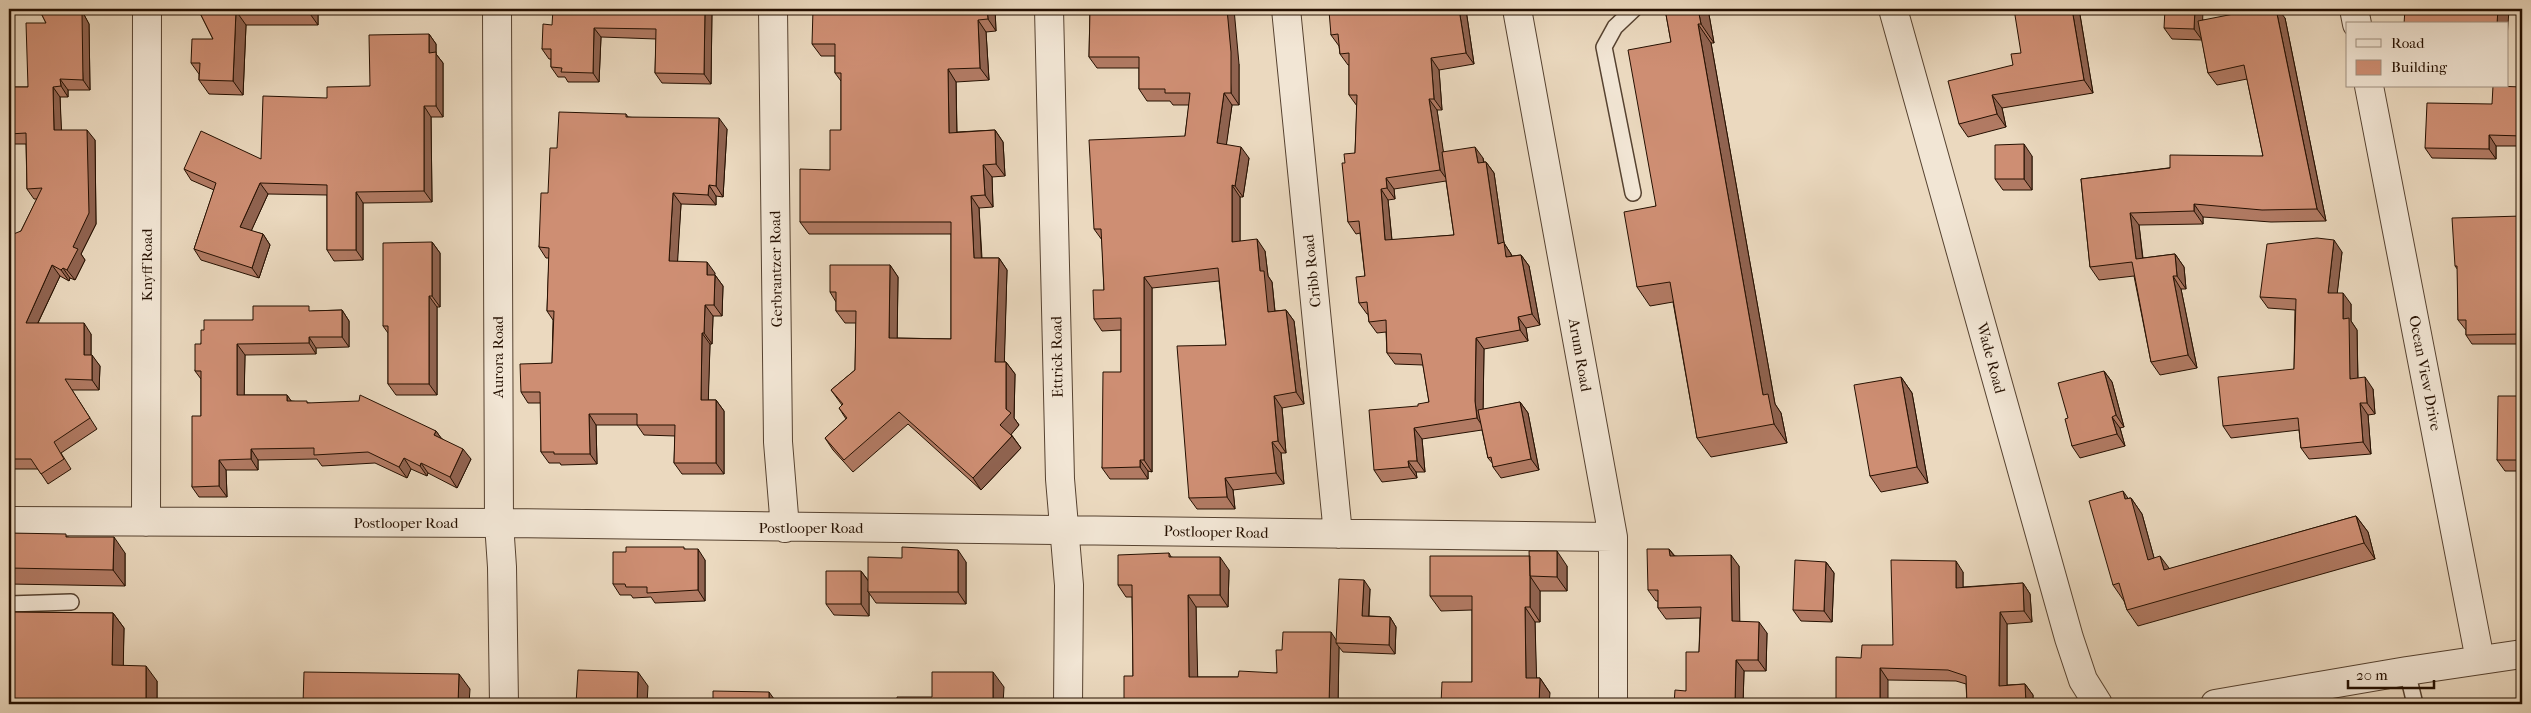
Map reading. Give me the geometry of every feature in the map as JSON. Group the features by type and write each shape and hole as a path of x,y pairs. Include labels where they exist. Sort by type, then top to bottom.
{"street":[{"name":"Knyff Road","path":"146,522 147,9"},
{"name":"Aurora Road","path":"497,9 499,523 502,567 504,704"},
{"name":"Gerbrantzer Road","path":"773,9 778,442 785,528"},
{"name":"Ettrick Road","path":"1048,9 1063,529 1070,585 1068,704"},
{"name":"Cribb Road","path":"1286,9 1338,534"},
{"name":"Arum Road","path":"1517,9 1613,536 1613,704"},
{"name":"Wade Road","path":"1893,9 2069,638 2083,680 2098,704"},
{"path":"2354,9 2357,22"},
{"name":"Ocean View Drive","path":"2369,88 2480,660"},
{"name":"Postlooper Road","path":"9,521 499,523 785,528 1063,529 1613,536"},
{"path":"2215,704 2407,671 2522,654"}],"lane":[{"path":"1633,193 1604,47 1616,27 1634,9"},
{"path":"9,604 71,602"},
{"path":"2407,671 2415,704"}],"building":[{"path":"39,9 79,9 82,13 83,80 60,79 61,86 53,87 54,130 87,130 89,213 73,247 78,249 67,270 63,268 61,270 52,265 26,323 84,323 84,355 92,355 92,380 65,379 90,418 54,442 64,459 41,474 31,459 9,459 9,241 11,235 21,231 42,188 27,189 26,133 9,134 9,87 28,87 26,23 46,23"},
{"path":"198,9 308,9 308,11 236,11 233,81 199,80 200,63 191,63 192,39 213,39"},
{"path":"553,9 705,9 704,74 655,73 656,29 594,28 593,73 561,72 562,68 551,67 551,49 542,49 543,24 552,25"},
{"path":"813,9 987,9 988,19 978,20 980,68 948,69 949,133 995,130 996,164 983,165 985,195 971,196 974,258 999,258 995,362 1006,362 1006,409 1011,413 1000,425 1012,436 973,478 899,412 844,460 825,438 847,418 839,408 843,404 831,390 855,370 856,311 836,311 836,292 830,292 830,265 890,265 889,338 951,339 951,222 800,222 800,169 830,170 830,130 841,130 841,73 835,73 835,44 812,44"},
{"path":"1090,9 1227,9 1231,52 1231,93 1224,93 1217,143 1241,147 1235,186 1232,185 1232,242 1257,239 1260,271 1264,271 1268,312 1286,310 1296,392 1274,396 1278,441 1272,442 1276,473 1225,478 1227,497 1189,498 1177,346 1226,345 1218,268 1144,277 1144,460 1140,460 1140,467 1102,468 1103,372 1121,372 1121,318 1094,319 1093,290 1104,290 1101,229 1094,229 1089,140 1185,136 1190,93 1165,93 1165,89 1139,89 1139,57 1089,57"},
{"path":"1337,9 1459,9 1466,53 1431,58 1434,99 1429,99 1440,170 1386,178 1387,188 1381,189 1385,240 1454,235 1442,152 1475,147 1478,163 1486,162 1498,244 1504,242 1506,257 1521,255 1532,314 1518,317 1520,330 1476,338 1475,401 1477,418 1414,428 1417,461 1408,461 1409,467 1374,470 1369,410 1418,406 1418,404 1429,402 1421,354 1387,353 1386,320 1369,322 1367,302 1359,303 1356,277 1365,276 1359,221 1348,222 1342,163 1345,163 1344,154 1355,153 1357,95 1349,95 1349,53 1340,54 1338,34 1331,35 1329,11"},
{"path":"1665,9 1698,9 1701,24 1698,24 1763,395 1768,394 1774,424 1697,438 1670,282 1637,287 1624,212 1656,206 1628,50 1671,42"},
{"path":"2014,9 2072,9 2084,80 1992,95 1997,114 1959,124 1948,81 2013,65 2011,54 2021,53"},
{"path":"2165,9 2195,9 2194,29 2164,28"},
{"path":"2259,9 2276,9 2317,209 2262,210 2194,204 2194,211 2130,213 2136,259 2175,254 2177,276 2173,276 2188,355 2151,362 2132,262 2090,267 2081,179 2170,168 2170,155 2263,156 2244,65 2208,73 2198,21"},
{"path":"2405,9 2498,9 2497,22 2404,22"},
{"path":"429,34 429,53 436,52 436,106 424,106 424,191 356,192 356,250 327,250 327,185 260,183 240,227 263,234 252,268 194,249 216,183 184,169 201,131 261,159 263,96 327,98 327,87 370,86 369,35"},
{"path":"2522,87 2522,136 2489,135 2489,149 2425,148 2427,103 2492,104 2493,88"},
{"path":"559,112 626,114 626,117 719,118 716,186 709,185 708,195 673,193 669,261 707,262 707,275 715,275 714,305 705,305 704,333 702,333 701,400 716,400 716,463 674,463 675,425 637,425 637,414 589,414 590,454 541,452 540,392 521,392 520,364 552,363 554,311 547,311 549,248 539,247 541,193 548,193 550,148 557,148"},
{"path":"2024,144 2024,179 1995,179 1995,145"},
{"path":"2522,216 2522,334 2466,335 2466,320 2458,320 2457,266 2455,266 2452,218"},
{"path":"2317,238 2334,240 2328,293 2343,293 2343,319 2349,318 2350,379 2365,377 2367,403 2360,403 2363,442 2301,448 2298,418 2223,426 2218,377 2294,369 2296,299 2260,297 2267,244"},
{"path":"432,242 432,296 429,296 429,384 388,384 388,326 383,326 383,243"},
{"path":"253,306 309,306 309,311 342,310 342,337 309,337 309,343 237,344 237,395 287,395 287,401 307,401 307,403 359,401 360,395 436,431 434,435 463,449 450,477 421,463 420,466 404,458 399,467 368,452 314,455 314,448 251,449 251,459 219,460 219,486 192,487 192,416 201,416 201,371 195,371 195,344 201,344 201,330 204,330 204,320 253,320"},
{"path":"2104,371 2116,415 2112,417 2117,434 2072,446 2065,419 2068,418 2058,383"},
{"path":"1901,377 1917,467 1870,476 1854,385"},
{"path":"2498,396 2522,396 2522,460 2497,460"},
{"path":"1520,402 1531,459 1493,467 1491,457 1488,458 1478,410"},
{"path":"2123,491 2125,499 2131,498 2148,560 2160,556 2164,570 2356,516 2364,543 2127,610 2119,583 2113,585 2089,501"},
{"path":"9,533 66,534 66,537 114,537 113,570 9,568"},
{"path":"626,547 684,547 684,549 698,549 698,590 647,593 647,587 626,587 625,584 613,584 613,552 626,552"},
{"path":"902,547 958,550 958,592 868,592 868,557 902,558"},
{"path":"1647,549 1669,549 1670,556 1731,555 1732,621 1759,622 1758,660 1736,660 1735,704 1674,704 1675,690 1686,691 1686,652 1699,652 1701,607 1658,608 1658,590 1648,590"},
{"path":"1529,551 1557,551 1557,577 1530,576"},
{"path":"1169,553 1169,557 1220,557 1220,595 1188,595 1189,677 1238,677 1239,671 1277,673 1276,650 1282,650 1283,632 1331,632 1329,704 1124,704 1124,676 1133,676 1132,585 1118,585 1118,555"},
{"path":"1430,556 1530,556 1530,607 1525,607 1526,678 1540,678 1539,704 1441,704 1442,682 1472,682 1472,596 1430,596"},
{"path":"1795,560 1826,562 1824,611 1793,610"},
{"path":"1891,560 1956,561 1956,588 2023,583 2024,611 2000,612 1999,686 2025,684 2026,704 1967,704 1966,676 1948,670 1880,668 1880,704 1836,704 1836,657 1861,658 1862,645 1893,645"},
{"path":"826,571 861,571 861,604 826,604"},
{"path":"1339,579 1364,580 1362,616 1390,617 1389,645 1336,643"},
{"path":"9,612 113,613 112,665 146,666 146,704 58,704 58,701 9,701"},
{"path":"578,670 638,672 637,704 576,704"},
{"path":"304,672 459,674 458,704 303,704"},
{"path":"932,672 993,672 993,704 897,704 897,697 932,697"},
{"path":"713,691 769,692 769,704 713,704"}]}
